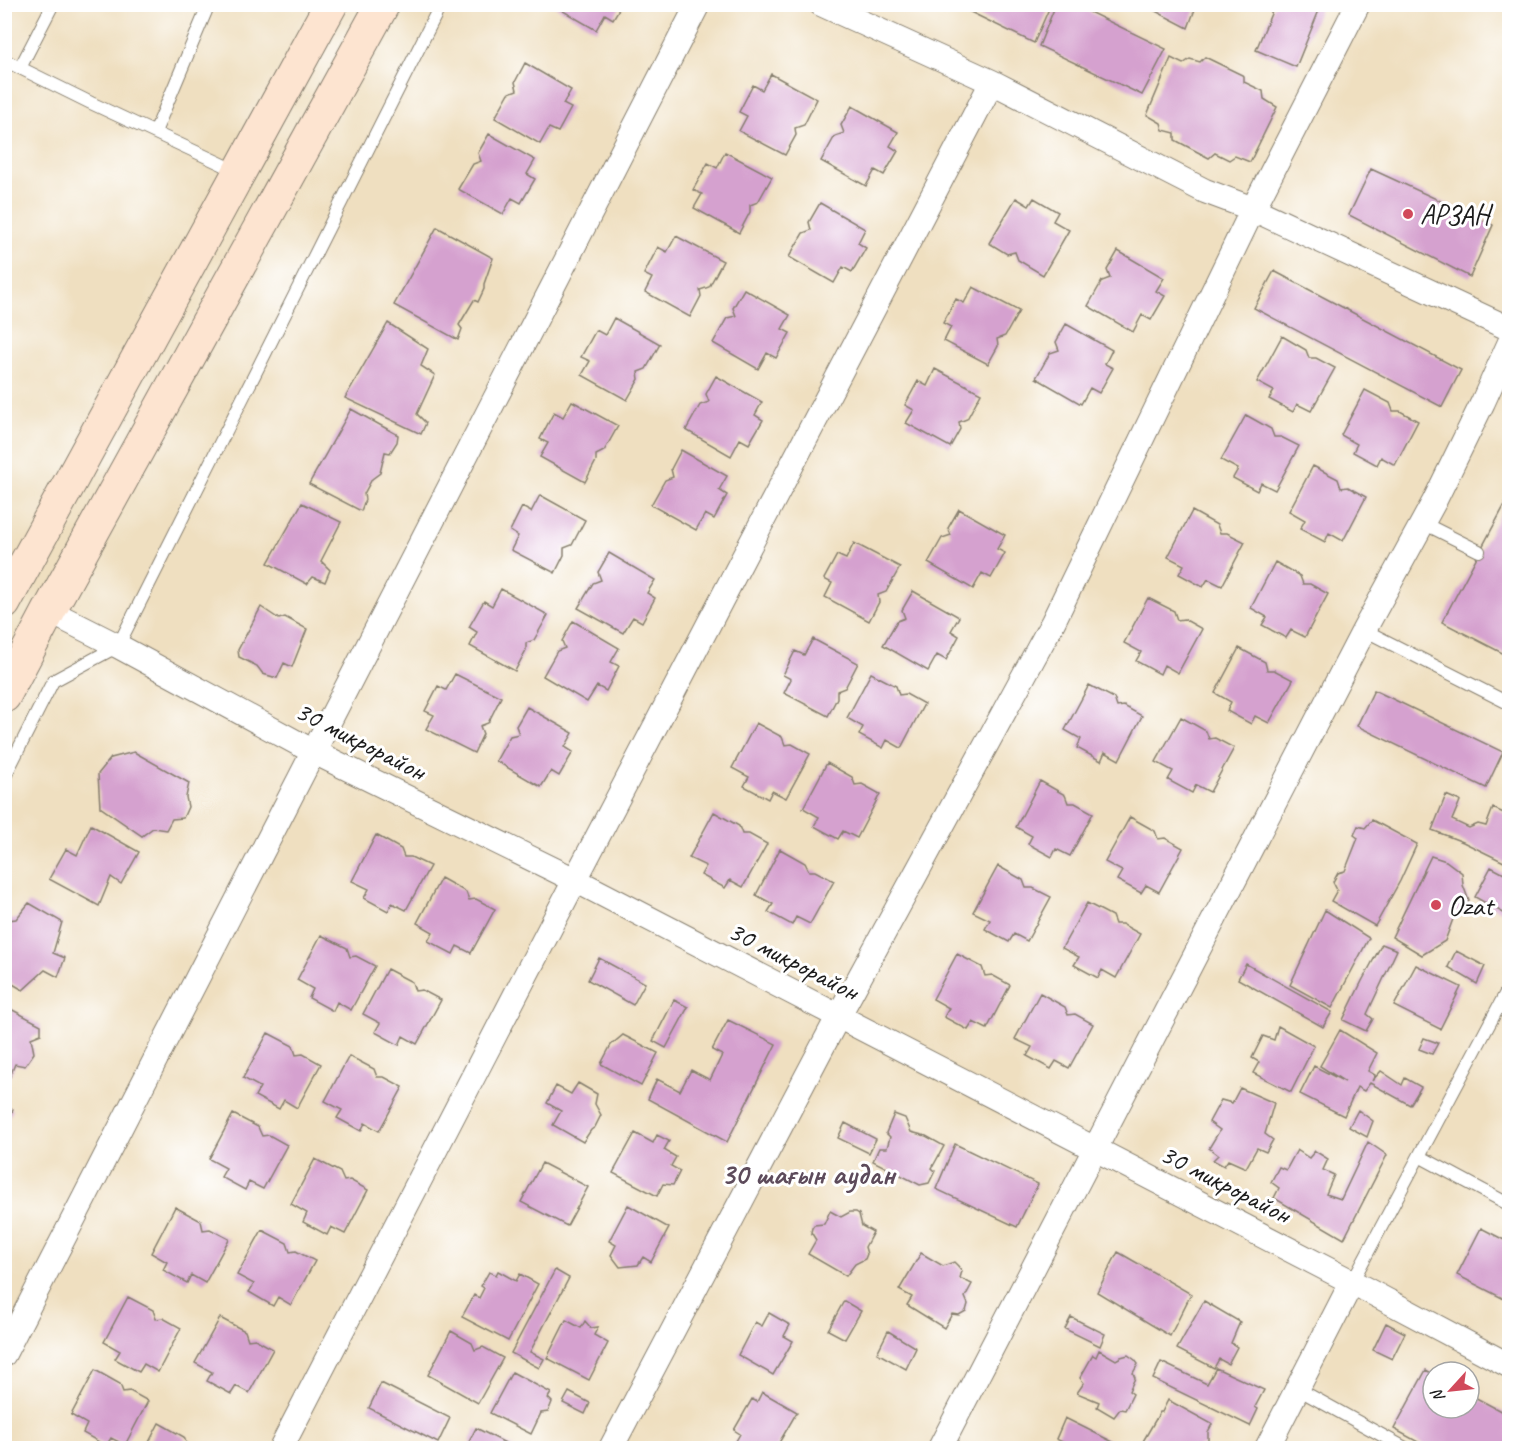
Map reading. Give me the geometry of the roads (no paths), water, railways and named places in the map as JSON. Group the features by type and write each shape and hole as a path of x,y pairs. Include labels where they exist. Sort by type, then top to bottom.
{"main road":[{"path":"4,603 331,4"},
{"path":"4,696 383,4"}],"street":[{"path":"4,1354 698,4"},
{"path":"821,4 992,82 1205,191 1253,209 1509,329"},
{"path":"611,1449 838,1017 1053,622 1253,209 1358,4"},
{"path":"281,1449 574,880 992,82"},
{"path":"940,1449 1364,630 1423,523 1483,402 1509,342"},
{"name":"30 микрорайон","path":"49,611 314,752 574,880 1352,1282 1509,1366"},
{"path":"1267,1449 1352,1282"}],"lane":[{"path":"20,68 53,4"},
{"path":"155,132 209,4"},
{"path":"4,778 53,681 118,646 441,4"},
{"path":"4,60 240,172"},
{"path":"1423,523 1479,551"},
{"path":"1364,630 1509,704"},
{"path":"1352,1282 1509,985"},
{"path":"1419,1156 1509,1205"},
{"path":"1298,1389 1405,1449"}],"place":[{"name":"АРЗАН","path":"1408,214"},
{"name":"Ozat","path":"1436,905"}],"district":[{"name":"30 шағын аудан","path":"808,1174"}]}
